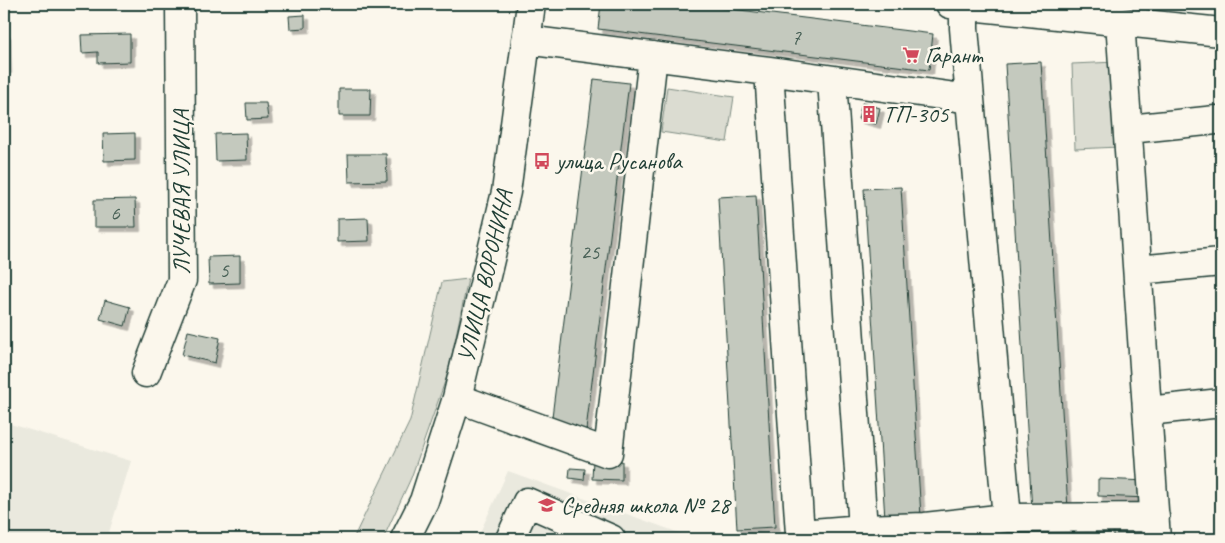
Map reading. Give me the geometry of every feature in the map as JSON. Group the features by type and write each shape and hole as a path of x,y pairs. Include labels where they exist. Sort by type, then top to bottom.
{"street":[{"name":"ЛУЧЕВАЯ УЛИЦА","path":"146,373 182,280 180,4"},
{"name":"УЛИЦА ВОРОНИНА","path":"405,539 424,501 456,398 506,192 531,4"},
{"path":"1007,518 964,28 959,4 1221,32"},
{"path":"769,71 800,534 925,527 1007,518 1156,528 1120,21"},
{"path":"526,40 970,99"},
{"path":"456,398 608,452 653,56"},
{"path":"832,80 863,529"},
{"path":"1128,128 1216,120"},
{"path":"1138,270 1221,262"},
{"path":"1148,411 1221,403"},
{"path":"510,539 527,502 611,539"}],"shaded area":[{"path":"1116,62 1119,147 1075,149 1072,64"},
{"path":"667,87 734,97 727,142 661,132"},
{"path":"468,279 448,373 411,478 383,539 353,539 410,421 442,282"},
{"path":"4,422 131,461 107,539 4,539"},
{"name":"Средняя школа № 28","path":"508,471 696,539 477,539"}],"building":[{"path":"601,4 691,4 933,34 929,70 598,29"},
{"path":"305,15 305,28 290,29 289,16"},
{"path":"4,33 6,33 7,69 4,69"},
{"path":"130,34 130,62 98,63 98,52 82,53 81,35"},
{"path":"1041,62 1068,509 1032,511 1005,64"},
{"path":"594,79 629,83 586,430 551,425"},
{"path":"339,89 371,89 370,116 339,116"},
{"path":"246,103 266,103 268,119 247,120"},
{"name":"ТП-305","path":"862,103 880,108 876,124 858,119"},
{"path":"135,133 135,160 104,161 103,134"},
{"path":"246,133 247,160 216,161 215,134"},
{"path":"348,154 386,154 387,181 349,182"},
{"path":"901,187 921,517 885,519 864,189"},
{"path":"756,195 775,527 737,529 718,197"},
{"path":"135,199 136,227 94,227 94,200"},
{"path":"368,218 369,241 337,242 337,219"},
{"path":"240,256 240,283 209,284 208,257"},
{"path":"105,300 130,307 125,326 100,319"},
{"path":"188,331 220,338 215,363 182,355"},
{"path":"593,460 622,461 622,480 592,479"},
{"path":"570,468 585,469 584,480 569,478"},
{"path":"1098,479 1149,481 1148,498 1098,496"},
{"path":"1113,529 1149,529 1149,539 1113,539"},
{"path":"534,533 548,539 531,539"}],"place":[{"name":"Гарант","path":"911,55"},
{"name":"ТП-305","path":"869,114"},
{"name":"улица Русанова","path":"542,161"},
{"name":"Средняя школа № 28","path":"547,505"}]}
